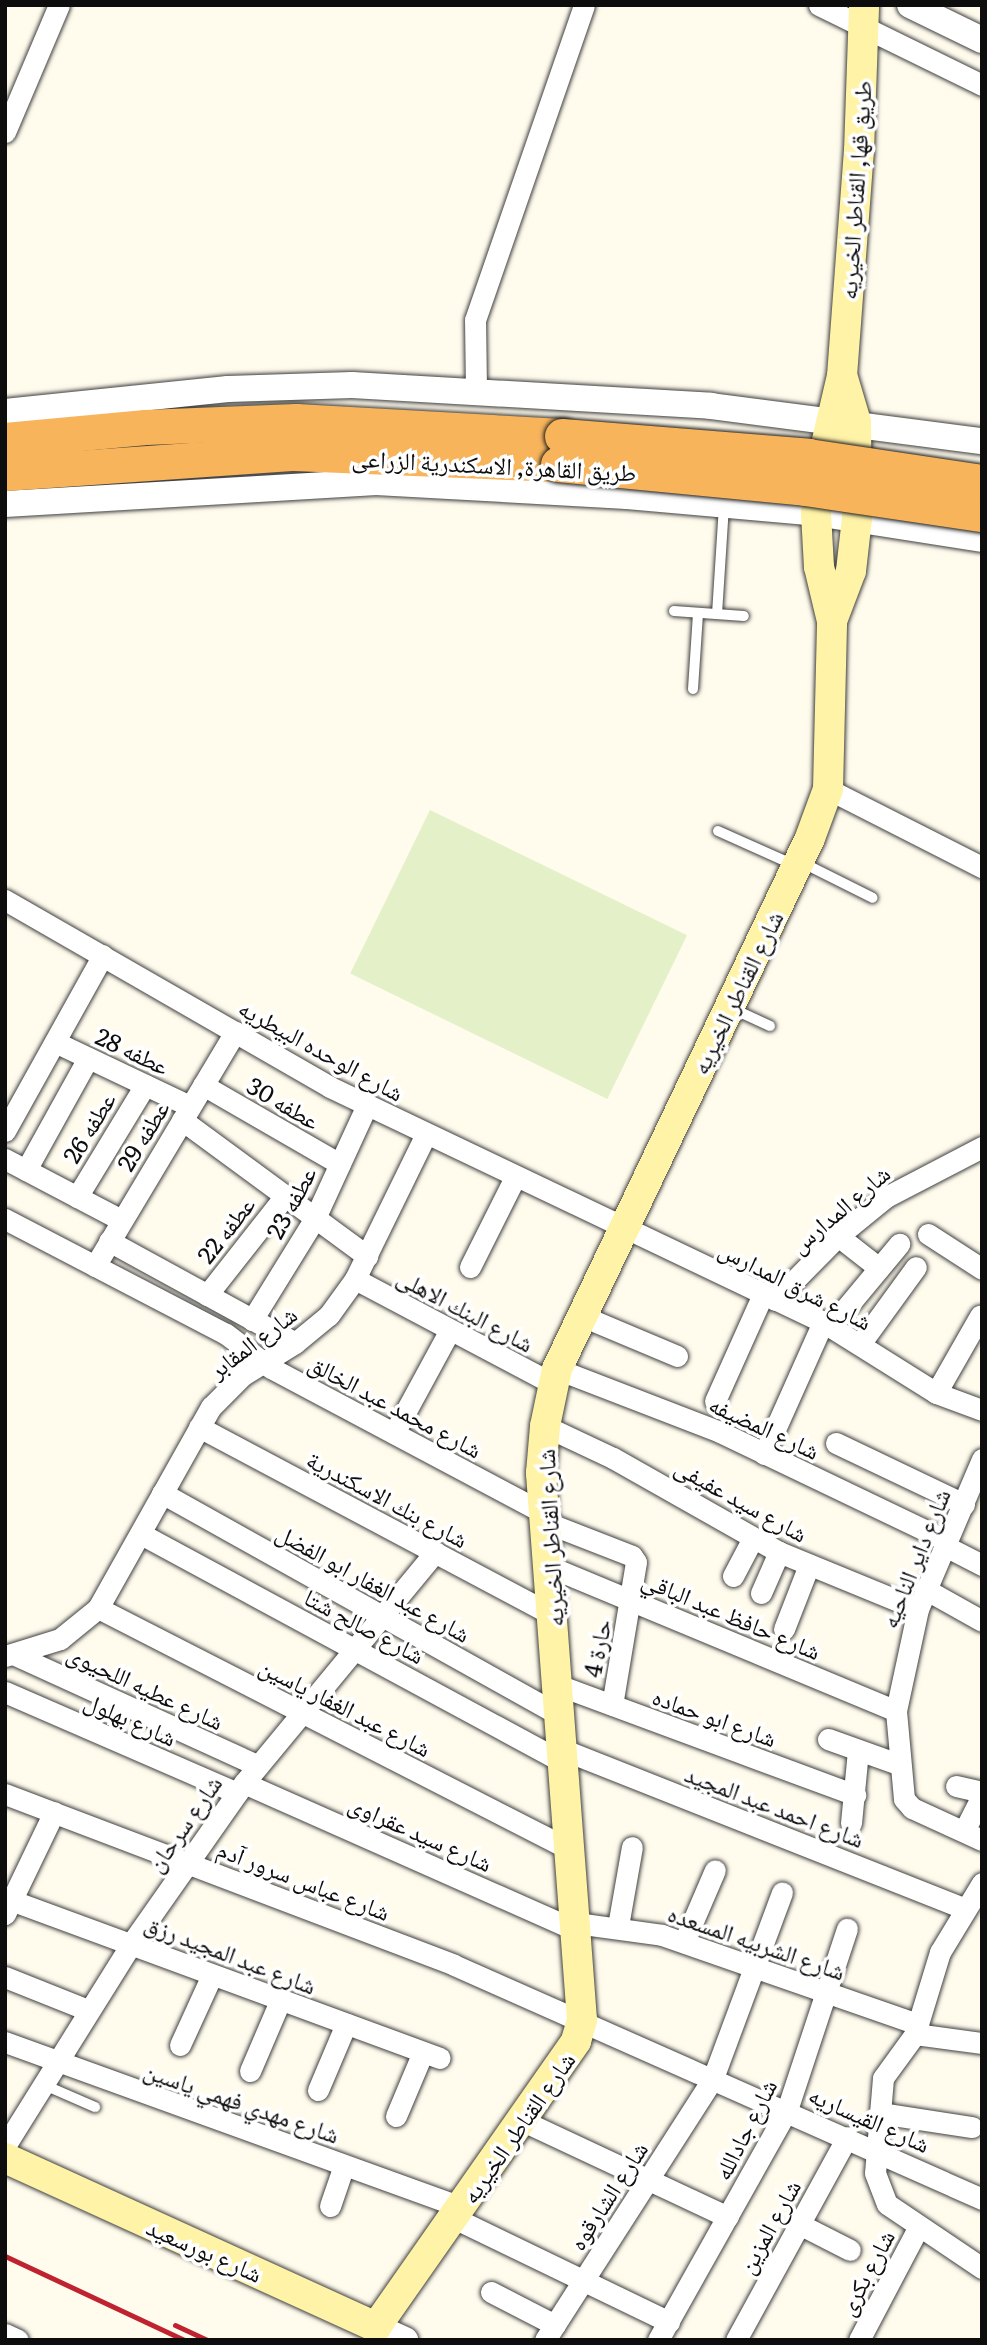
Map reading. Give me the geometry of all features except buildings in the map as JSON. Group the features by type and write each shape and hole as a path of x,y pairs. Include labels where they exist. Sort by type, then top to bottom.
{"highway":[{"name":"طريق القاهرة, الاسكندرية الزراعى","path":"5,440 145,427 296,421 560,450 982,514"},
{"name":"طريق القاهرة, الاسكندرية الزراعى","path":"5,473 293,453 560,450 795,454 982,482"}],"main road":[{"name":"طريق قها, القناطر الخيريه","path":"842,376 864,18"},
{"name":"شارع القناطر الخيريه","path":"832,621 851,571 857,518 844,422 842,376"},
{"name":"شارع القناطر الخيريه","path":"376,2327 523,2121 576,2041 582,2020 565,1757 544,1517 545,1426 555,1376 622,1228 797,863 828,789 832,621 819,567 816,513 844,422"},
{"name":"شارع بورسعيد","path":"5,2158 376,2327"}],"street":[{"path":"5,132 59,5"},
{"path":"476,389 475,320 584,5"},
{"path":"819,5 864,18 982,85"},
{"path":"910,5 982,40"},
{"path":"5,412 228,389 352,385 476,389 711,406 982,441"},
{"path":"5,504 376,482 724,504 857,518 982,539"},
{"path":"828,789 982,867"},
{"name":"شارع الوحده البيطريه","path":"5,900 367,1105 622,1228"},
{"path":"5,1131 103,955"},
{"name":"عطفه 29","path":"95,1266 234,1032"},
{"name":"عطفه 28","path":"55,1042 145,1085 186,1113 285,1196 367,1256"},
{"path":"26,1170 88,1058"},
{"name":"عطفه 26","path":"76,1197 145,1085"},
{"name":"عطفه 30","path":"202,1085 340,1164"},
{"name":"عطفه 23","path":"252,1320 315,1218 367,1105"},
{"name":"شارع المقابر","path":"9,1655 60,1639 98,1608 198,1426 226,1390 262,1362 295,1343 329,1315 355,1279 426,1134"},
{"name":"شارع المدارس","path":"769,1297 886,1197 982,1147"},
{"path":"5,1159 121,1220"},
{"path":"470,1267 515,1177"},
{"name":"عطفه 22","path":"207,1295 285,1196"},
{"name":"شارع محمد عبد الخالق","path":"5,1219 226,1334 262,1362 544,1517 632,1556 637,1566 632,1600"},
{"name":"شارع شرق المدارس","path":"622,1228 827,1324 936,1393 982,1410"},
{"path":"928,1234 982,1269"},
{"path":"838,1236 879,1268"},
{"path":"109,1241 295,1343"},
{"path":"764,1454 827,1324 899,1244"},
{"path":"860,1344 916,1267"},
{"name":"شارع البنك الاهلى","path":"355,1279 450,1330 555,1376"},
{"path":"715,1401 769,1297"},
{"path":"582,1316 677,1356"},
{"path":"936,1393 980,1316"},
{"path":"394,1433 450,1330"},
{"name":"شارع المضيفه","path":"555,1376 764,1454 946,1544 982,1565"},
{"name":"شارع بنك الاسكندرية","path":"198,1426 552,1615"},
{"name":"شارع سيد عفيفى","path":"545,1426 613,1458 753,1538 809,1566 921,1599 982,1621"},
{"path":"836,1443 964,1504"},
{"name":"شارع داير الناحيه","path":"973,1836 908,1804 901,1793 896,1711 921,1599 982,1459"},
{"name":"شارع عبد الغفار ابو الفضل","path":"162,1493 561,1716"},
{"name":"شارع صالح شتا","path":"141,1534 351,1648 565,1757"},
{"path":"733,1576 753,1538"},
{"name":"شارع سرحان","path":"5,2146 131,1944 240,1788 351,1648 435,1552"},
{"path":"761,1593 779,1552"},
{"name":"شارع حافظ عبد الباقي","path":"548,1566 896,1711"},
{"path":"784,1629 809,1566"},
{"name":"حارة 4","path":"612,1705 632,1600"},
{"name":"شارع عبد الغفار ياسين","path":"98,1608 571,1850"},
{"name":"شارع عطيه اللحيوى","path":"9,1655 257,1765"},
{"name":"شارع ابو حماده","path":"558,1685 855,1795"},
{"name":"شارع بهلول","path":"5,1692 240,1788"},
{"path":"828,1739 898,1764"},
{"path":"851,1823 858,1750"},
{"name":"شارع احمد عبد المجيد","path":"565,1757 966,1909"},
{"path":"956,1786 982,1794 973,1836"},
{"name":"شارع سيد عقراوى","path":"240,1788 576,1926"},
{"name":"شارع عباس سرور آدم","path":"5,1794 454,1965 582,2020"},
{"path":"7,1904 54,1812"},
{"path":"618,1926 632,1847"},
{"path":"684,1942 715,1870"},
{"path":"982,1883 940,1952 916,2029 883,2078 877,2150 880,2195 918,2228 982,2268"},
{"name":"شارع الشارقوه","path":"550,2332 713,2078 782,1892"},
{"name":"شارع عبد المجيد رزق","path":"7,1904 131,1944 431,2055 396,2116"},
{"name":"شارع الشربيه المسعده","path":"576,1926 618,1926 684,1942 826,1992 916,2029 982,2043"},
{"name":"شارع جادالله","path":"663,2335 787,2110 847,1929"},
{"path":"180,2045 212,1975"},
{"path":"5,1977 88,2010"},
{"path":"250,2071 281,2001"},
{"name":"شارع القيساريه","path":"582,2020 982,2199"},
{"path":"318,2090 346,2024"},
{"name":"شارع مهدي فهمي ياسين","path":"5,2042 55,2063 344,2165 458,2212 584,2280 663,2335"},
{"path":"880,2113 972,2127"},
{"path":"523,2121 728,2217"},
{"name":"شارع المزين","path":"736,2340 847,2137"},
{"path":"330,2206 344,2165"},
{"path":"799,2224 850,2250"},
{"name":"شارع بكرى","path":"859,2340 918,2228"},
{"path":"491,2292 550,2332"},
{"name":"شارع بورسعيد","path":"376,2327 405,2340"},
{"path":"5,2334 18,2340"}],"lane":[{"path":"717,614 724,504"},
{"path":"674,611 744,616"},
{"path":"693,689 698,613"},
{"path":"718,831 873,898"},
{"path":"729,1007 769,1026"},
{"path":"43,2084 95,2107"}],"green space":[{"path":"430,810 687,935 607,1099 350,974"}],"railway":[{"path":"5,2256 184,2340"},
{"path":"175,2325 207,2340"}]}
